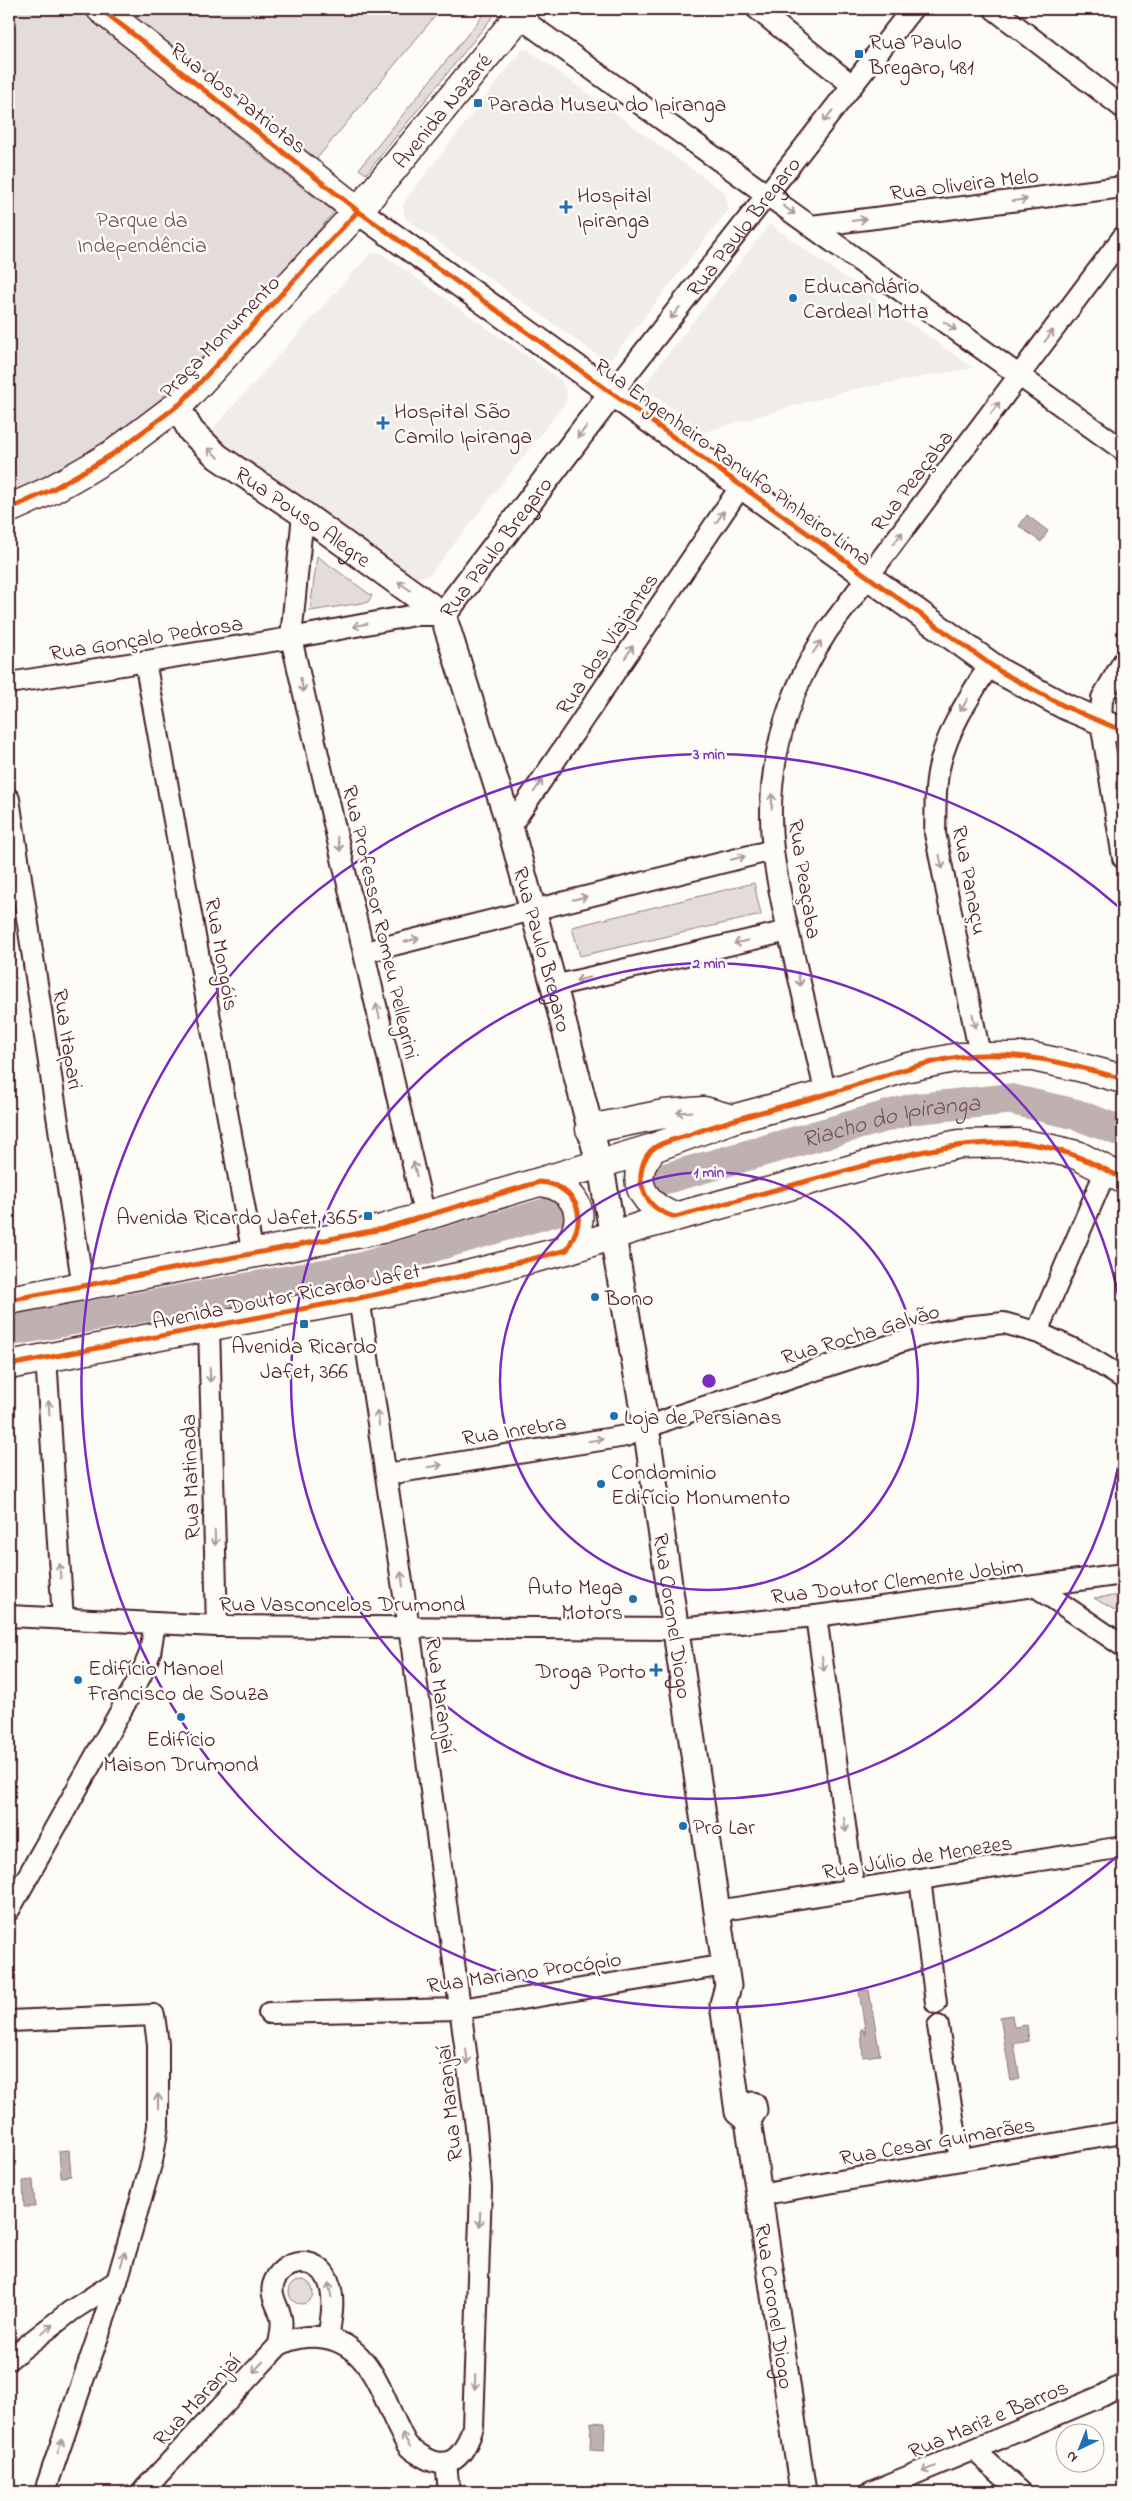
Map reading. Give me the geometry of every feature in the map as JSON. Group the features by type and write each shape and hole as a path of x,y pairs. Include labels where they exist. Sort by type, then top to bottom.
{"main road":[{"name":"Rua dos Patriotas","path":"101,9 358,211"},
{"name":"Avenida Nazaré","path":"358,211 522,13"},
{"name":"Praça Monumento","path":"9,509 51,490 116,452 177,406 358,211"},
{"name":"Avenida Doutor Ricardo Jafet","path":"9,1300 382,1230 653,1148 732,1119 826,1094 904,1068 959,1057 1033,1057 1123,1079"},
{"path":"590,1130 664,1114 704,1111 732,1119"},
{"name":"Avenida Doutor Ricardo Jafet","path":"9,1365 359,1298 463,1276 567,1250 612,1226 675,1217 885,1160 959,1144 1018,1142 1077,1155 1115,1174"},
{"path":"653,1148 641,1168 642,1188 652,1206 675,1217"},
{"path":"539,1182 560,1186 574,1202 578,1223 567,1250"}],"street":[{"path":"757,9 852,85"},
{"name":"Rua Paulo Bregaro","path":"612,1226 600,1164 533,910 510,827 443,615 612,393 912,9"},
{"path":"994,9 1123,108"},
{"path":"522,13 811,226 1123,450"},
{"name":"Rua Oliveira Melo","path":"811,226 1123,187"},
{"name":"Rua Engenheiro Ranulfo Pinheiro Lima","path":"358,211 990,664 1066,707 1112,726"},
{"name":"Rua Peaçaba","path":"826,1094 788,932 773,850 771,800 775,764 782,727 796,686 809,658 828,630 1123,237"},
{"name":"Rua Pouso Alegre","path":"177,406 191,431 208,448 443,615"},
{"name":"Rua dos Viajantes","path":"510,827 741,486"},
{"name":"Rua Professor Romeu Pellegrini","path":"303,514 291,638 425,1217"},
{"name":"Rua Gonçalo Pedrosa","path":"9,683 291,638 414,615 443,615"},
{"name":"Rua Mongóis","path":"145,661 253,1255"},
{"path":"1123,662 1102,698 1112,726 1123,858"},
{"name":"Rua Panaçu","path":"980,1056 935,833 940,765 948,738 962,710 990,664"},
{"name":"Rua Itapari","path":"9,800 83,1287"},
{"path":"365,952 773,850"},
{"path":"554,986 788,932"},
{"path":"1115,1174 1036,1332 1082,1353 1123,1378"},
{"name":"Rua Coronel Diogo","path":"612,1226 646,1427 727,1976 739,2002 754,2110 748,2120 803,2492"},
{"name":"Rua Maranjaí","path":"142,2492 279,2345 300,2336 340,2341 352,2349 369,2368 406,2443 426,2458 446,2463 455,2459 468,2444 473,2427 481,2188 461,2009 409,1627 359,1298"},
{"name":"Rua Rocha Galvão","path":"646,1427 915,1337 964,1327 1004,1323 1036,1332"},
{"name":"Rua Matinada","path":"209,1326 217,1626"},
{"path":"46,1357 63,1619"},
{"name":"Rua Inrebra","path":"387,1474 626,1436 646,1427"},
{"name":"Rua Doutor Clemente Jobim","path":"676,1630 816,1616 1123,1574"},
{"path":"1035,1586 1123,1646"},
{"name":"Rua Vasconcelos Drumond","path":"9,1616 217,1626 676,1630"},
{"path":"816,1616 854,1890"},
{"path":"9,1910 141,1675 150,1653 155,1623"},
{"name":"Rua Júlio de Menezes","path":"717,1912 1123,1847"},
{"path":"920,1879 936,2003"},
{"name":"Rua Mariano Procópio","path":"269,2013 461,2009 727,1976"},
{"path":"9,2021 154,2015 158,2044 158,2126 152,2161 117,2281 47,2485 48,2492"},
{"path":"938,2026 960,2160"},
{"name":"Rua Cesar Guimarães","path":"759,2195 1123,2132"},
{"path":"279,2345 281,2320 272,2293 273,2285 282,2270 300,2262 312,2263 325,2274 328,2280 332,2304 328,2338"},
{"path":"9,2359 71,2311 117,2281"},
{"name":"Rua Mariz e Barros","path":"871,2492 974,2450 1123,2385"},
{"path":"974,2450 1021,2492"},
{"path":"446,2463 449,2492"},
{"path":"788,2492 800,2465"}],"shaded area":[{"name":"Hospital Ipiranga","path":"522,50 528,50 725,193 729,209 612,358 603,359 405,218 403,204 407,198"},
{"name":"Educandário Cardeal Motta","path":"770,224 973,368 850,390 704,432 648,391 646,382"},
{"name":"Hospital São Camilo Ipiranga","path":"381,253 562,381 566,390 567,401 431,573 424,577 415,577 207,435 369,255"},
{"path":"1027,515 1048,531 1041,542 1019,526"},
{"path":"869,1990 880,2055 863,2057 861,2029 863,2029 866,2035 859,1991"},
{"path":"1012,2015 1014,2027 1027,2025 1029,2041 1014,2044 1020,2079 1011,2081 1000,2017"},
{"path":"69,2150 71,2176 61,2177 59,2151"},
{"path":"33,2180 35,2207 24,2207 23,2181"},
{"path":"591,2422 605,2423 604,2451 590,2450"}],"green space":[{"name":"Parque da Independência","path":"9,9 79,9 334,212 204,366 99,458 9,500"},
{"path":"121,9 441,9 314,162"},
{"path":"488,9 499,9 366,174 359,169"},
{"path":"317,556 372,596 368,602 310,611"},
{"path":"754,883 761,915 580,956 572,927"},
{"path":"1123,1595 1123,1615 1094,1598"},
{"path":"301,2280 309,2284 313,2292 309,2300 301,2304 293,2300 289,2292 293,2284"}],"waterway":[{"name":"Riacho do Ipiranga","path":"660,1180 912,1109 1009,1099 1075,1114 1123,1132"},
{"name":"Riacho do Ipiranga","path":"9,1331 360,1268 561,1209"}],"cycle path":[{"path":"101,9 358,211 1001,672 1066,707 1123,731"},
{"path":"9,509 51,490 116,452 181,403 358,211"},
{"path":"1123,1079 1063,1063 1022,1056 980,1055 942,1060 737,1119 665,1142 650,1152 644,1162 641,1173 645,1195 651,1204 664,1213 675,1217 901,1156 970,1144 1016,1143 1059,1150 1085,1160 1123,1179"},
{"path":"9,1300 382,1229 539,1182 555,1185 562,1189 577,1207 578,1223 574,1237 567,1250 463,1276 359,1298 9,1365"}],"place":[{"name":"Rua Paulo Bregaro, 481","path":"859,54"},
{"name":"Parada Museu do Ipiranga","path":"478,103"},
{"name":"Hospital Ipiranga","path":"566,207"},
{"name":"Educandário Cardeal Motta","path":"793,298"},
{"name":"Hospital São Camilo Ipiranga","path":"383,423"},
{"name":"Avenida Ricardo Jafet, 365","path":"368,1216"},
{"name":"Bono","path":"595,1297"},
{"name":"Avenida Ricardo Jafet, 366","path":"304,1324"},
{"name":"Loja de Persianas","path":"614,1416"},
{"name":"Condominio Edifício Monumento","path":"601,1484"},
{"name":"Auto Mega Motors","path":"633,1599"},
{"name":"Droga Porto","path":"656,1670"},
{"name":"Edifício Manoel Francisco de Souza","path":"78,1680"},
{"name":"Edifício Maison Drumond","path":"181,1717"},
{"name":"Pro Lar","path":"683,1826"}]}
